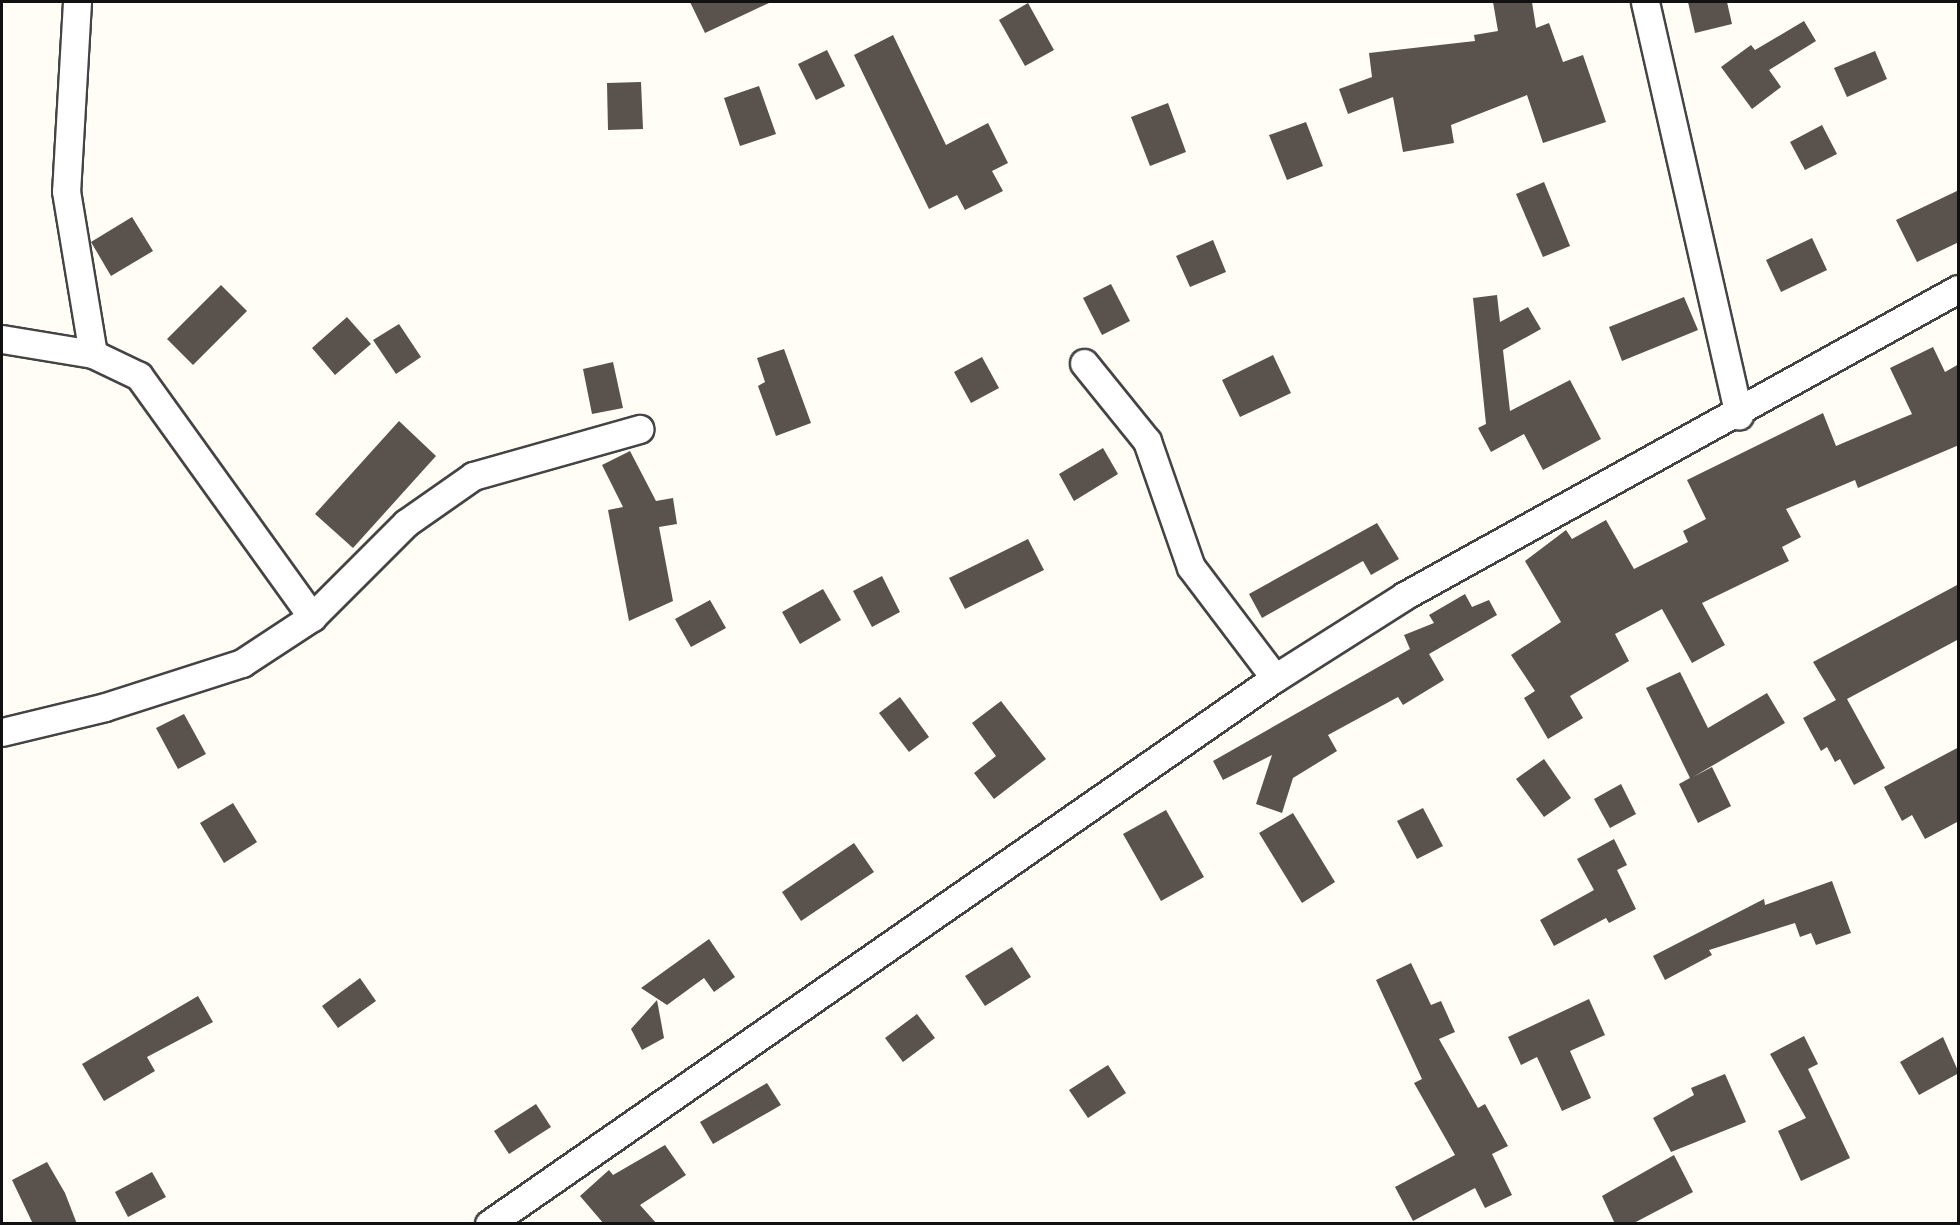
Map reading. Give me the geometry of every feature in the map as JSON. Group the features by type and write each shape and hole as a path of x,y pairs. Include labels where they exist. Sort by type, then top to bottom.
{"street":[{"path":"77,2 66,191 93,354"},
{"path":"1645,2 1739,415"},
{"path":"489,1224 1275,678 1404,596 1739,415 1959,289"},
{"path":"2,339 93,354 139,376 312,617"},
{"path":"1084,363 1147,441 1191,567 1275,678"},
{"path":"2,732 105,708 242,663 312,617 406,523 473,476 639,429"}],"building":[{"path":"690,2 771,2 705,33"},
{"path":"1493,2 1532,2 1536,28 1549,23 1563,62 1583,55 1606,122 1543,143 1527,95 1451,125 1454,143 1403,152 1393,97 1348,114 1339,89 1372,77 1369,53 1475,41 1474,35 1498,31"},
{"path":"1688,2 1727,2 1732,24 1695,33"},
{"path":"1028,3 1054,50 1025,66 999,20"},
{"path":"1804,21 1816,41 1769,70 1781,87 1752,109 1721,67 1751,45 1755,50"},
{"path":"893,35 946,145 988,123 1008,163 992,171 1003,191 965,210 957,195 929,209 854,55"},
{"path":"827,50 845,86 816,100 798,64"},
{"path":"1875,51 1887,79 1847,97 1834,68"},
{"path":"641,82 643,129 608,130 607,83"},
{"path":"759,86 776,134 740,146 724,98"},
{"path":"1168,103 1186,152 1150,166 1131,117"},
{"path":"1306,122 1323,166 1287,180 1269,135"},
{"path":"1822,125 1837,154 1805,170 1790,142"},
{"path":"1544,182 1570,246 1543,257 1516,194"},
{"path":"1959,190 1959,242 1917,262 1896,220"},
{"path":"132,217 153,251 111,276 91,242"},
{"path":"1812,238 1827,270 1781,292 1766,260"},
{"path":"1213,240 1226,272 1190,287 1176,256"},
{"path":"1111,284 1130,321 1102,335 1083,298"},
{"path":"221,285 247,311 193,365 167,339"},
{"path":"1497,295 1500,322 1528,307 1541,329 1503,350 1510,411 1570,380 1601,439 1543,470 1524,434 1491,452 1478,428 1486,424 1473,298"},
{"path":"1684,297 1698,330 1622,361 1609,327"},
{"path":"347,317 371,344 335,375 312,348"},
{"path":"399,324 421,357 396,374 373,340"},
{"path":"1933,347 1945,372 1959,364 1959,445 1858,488 1855,480 1786,509 1801,537 1782,547 1789,561 1702,603 1725,645 1692,663 1662,609 1615,634 1629,661 1570,696 1583,718 1548,739 1524,698 1535,691 1511,655 1561,622 1525,561 1566,530 1572,539 1606,520 1634,569 1688,542 1683,531 1706,519 1687,480 1823,413 1836,446 1912,414 1890,368"},
{"path":"784,349 811,423 776,436 758,386 765,382 757,358"},
{"path":"1273,355 1291,393 1240,417 1222,380"},
{"path":"982,357 999,388 971,403 954,372"},
{"path":"613,362 623,408 592,414 583,369"},
{"path":"399,421 436,456 353,548 315,514"},
{"path":"1103,448 1118,474 1074,501 1059,474"},
{"path":"630,451 656,501 673,498 677,524 659,527 673,601 629,621 608,510 623,507 602,465"},
{"path":"1377,523 1399,559 1371,575 1363,561 1262,618 1249,594"},
{"path":"1028,539 1044,570 965,609 949,578"},
{"path":"882,576 900,612 872,627 853,591"},
{"path":"1959,584 1959,639 1847,699 1885,768 1854,785 1840,759 1835,762 1827,747 1821,751 1803,718 1836,700 1813,662"},
{"path":"823,589 841,620 800,644 782,612"},
{"path":"1465,594 1472,607 1489,600 1497,615 1429,654 1444,680 1403,705 1398,697 1328,735 1337,751 1293,778 1282,813 1256,804 1272,755 1223,780 1213,761 1410,649 1404,635 1434,623 1429,615"},
{"path":"710,600 726,628 691,647 675,619"},
{"path":"1680,672 1708,728 1767,693 1785,723 1693,777 1712,767 1731,806 1698,823 1679,784 1690,778 1646,688"},
{"path":"900,697 929,737 909,752 879,713"},
{"path":"1001,701 1046,759 994,799 974,773 996,756 972,723"},
{"path":"184,714 206,754 178,769 156,728"},
{"path":"1959,747 1959,821 1925,839 1912,815 1902,821 1884,787"},
{"path":"1544,759 1571,798 1544,817 1516,779"},
{"path":"1621,784 1636,814 1610,828 1594,799"},
{"path":"233,803 257,842 224,863 200,823"},
{"path":"1423,808 1443,846 1417,859 1397,821"},
{"path":"1166,810 1204,877 1161,901 1123,834"},
{"path":"1293,813 1335,882 1302,903 1259,833"},
{"path":"1614,839 1627,865 1617,870 1636,909 1609,923 1606,918 1554,946 1540,920 1594,890 1577,859"},
{"path":"854,843 874,872 801,921 782,892"},
{"path":"1832,881 1851,933 1816,945 1811,933 1800,937 1795,923 1709,950 1712,955 1665,980 1653,956 1764,899 1765,905"},
{"path":"709,939 735,977 714,992 704,978 667,1005 641,988"},
{"path":"1012,947 1031,977 985,1006 965,976"},
{"path":"1411,963 1431,1005 1441,1001 1455,1032 1439,1039 1478,1108 1485,1104 1508,1146 1492,1154 1512,1195 1485,1208 1475,1188 1413,1221 1395,1187 1455,1155 1414,1083 1422,1079 1376,980"},
{"path":"360,978 376,1001 338,1028 322,1006"},
{"path":"198,996 213,1022 147,1057 155,1071 104,1101 82,1064"},
{"path":"1589,999 1605,1035 1570,1051 1591,1098 1562,1111 1537,1057 1521,1065 1508,1037"},
{"path":"657,1000 664,1038 642,1050 631,1029"},
{"path":"917,1014 935,1038 903,1062 885,1038"},
{"path":"1804,1036 1818,1064 1808,1069 1850,1158 1801,1181 1778,1131 1806,1118 1770,1054"},
{"path":"1943,1037 1959,1073 1919,1095 1900,1062"},
{"path":"1108,1065 1126,1093 1088,1118 1069,1090"},
{"path":"1725,1074 1746,1122 1671,1152 1653,1118 1694,1095 1691,1088"},
{"path":"767,1083 781,1105 713,1144 700,1122"},
{"path":"536,1104 551,1127 509,1154 494,1131"},
{"path":"665,1145 686,1175 640,1205 657,1224 604,1224 580,1196 609,1170 613,1175"},
{"path":"1674,1155 1693,1192 1632,1224 1615,1224 1602,1196"},
{"path":"47,1162 65,1193 77,1224 33,1224 12,1180"},
{"path":"152,1172 166,1197 128,1217 115,1192"}]}
